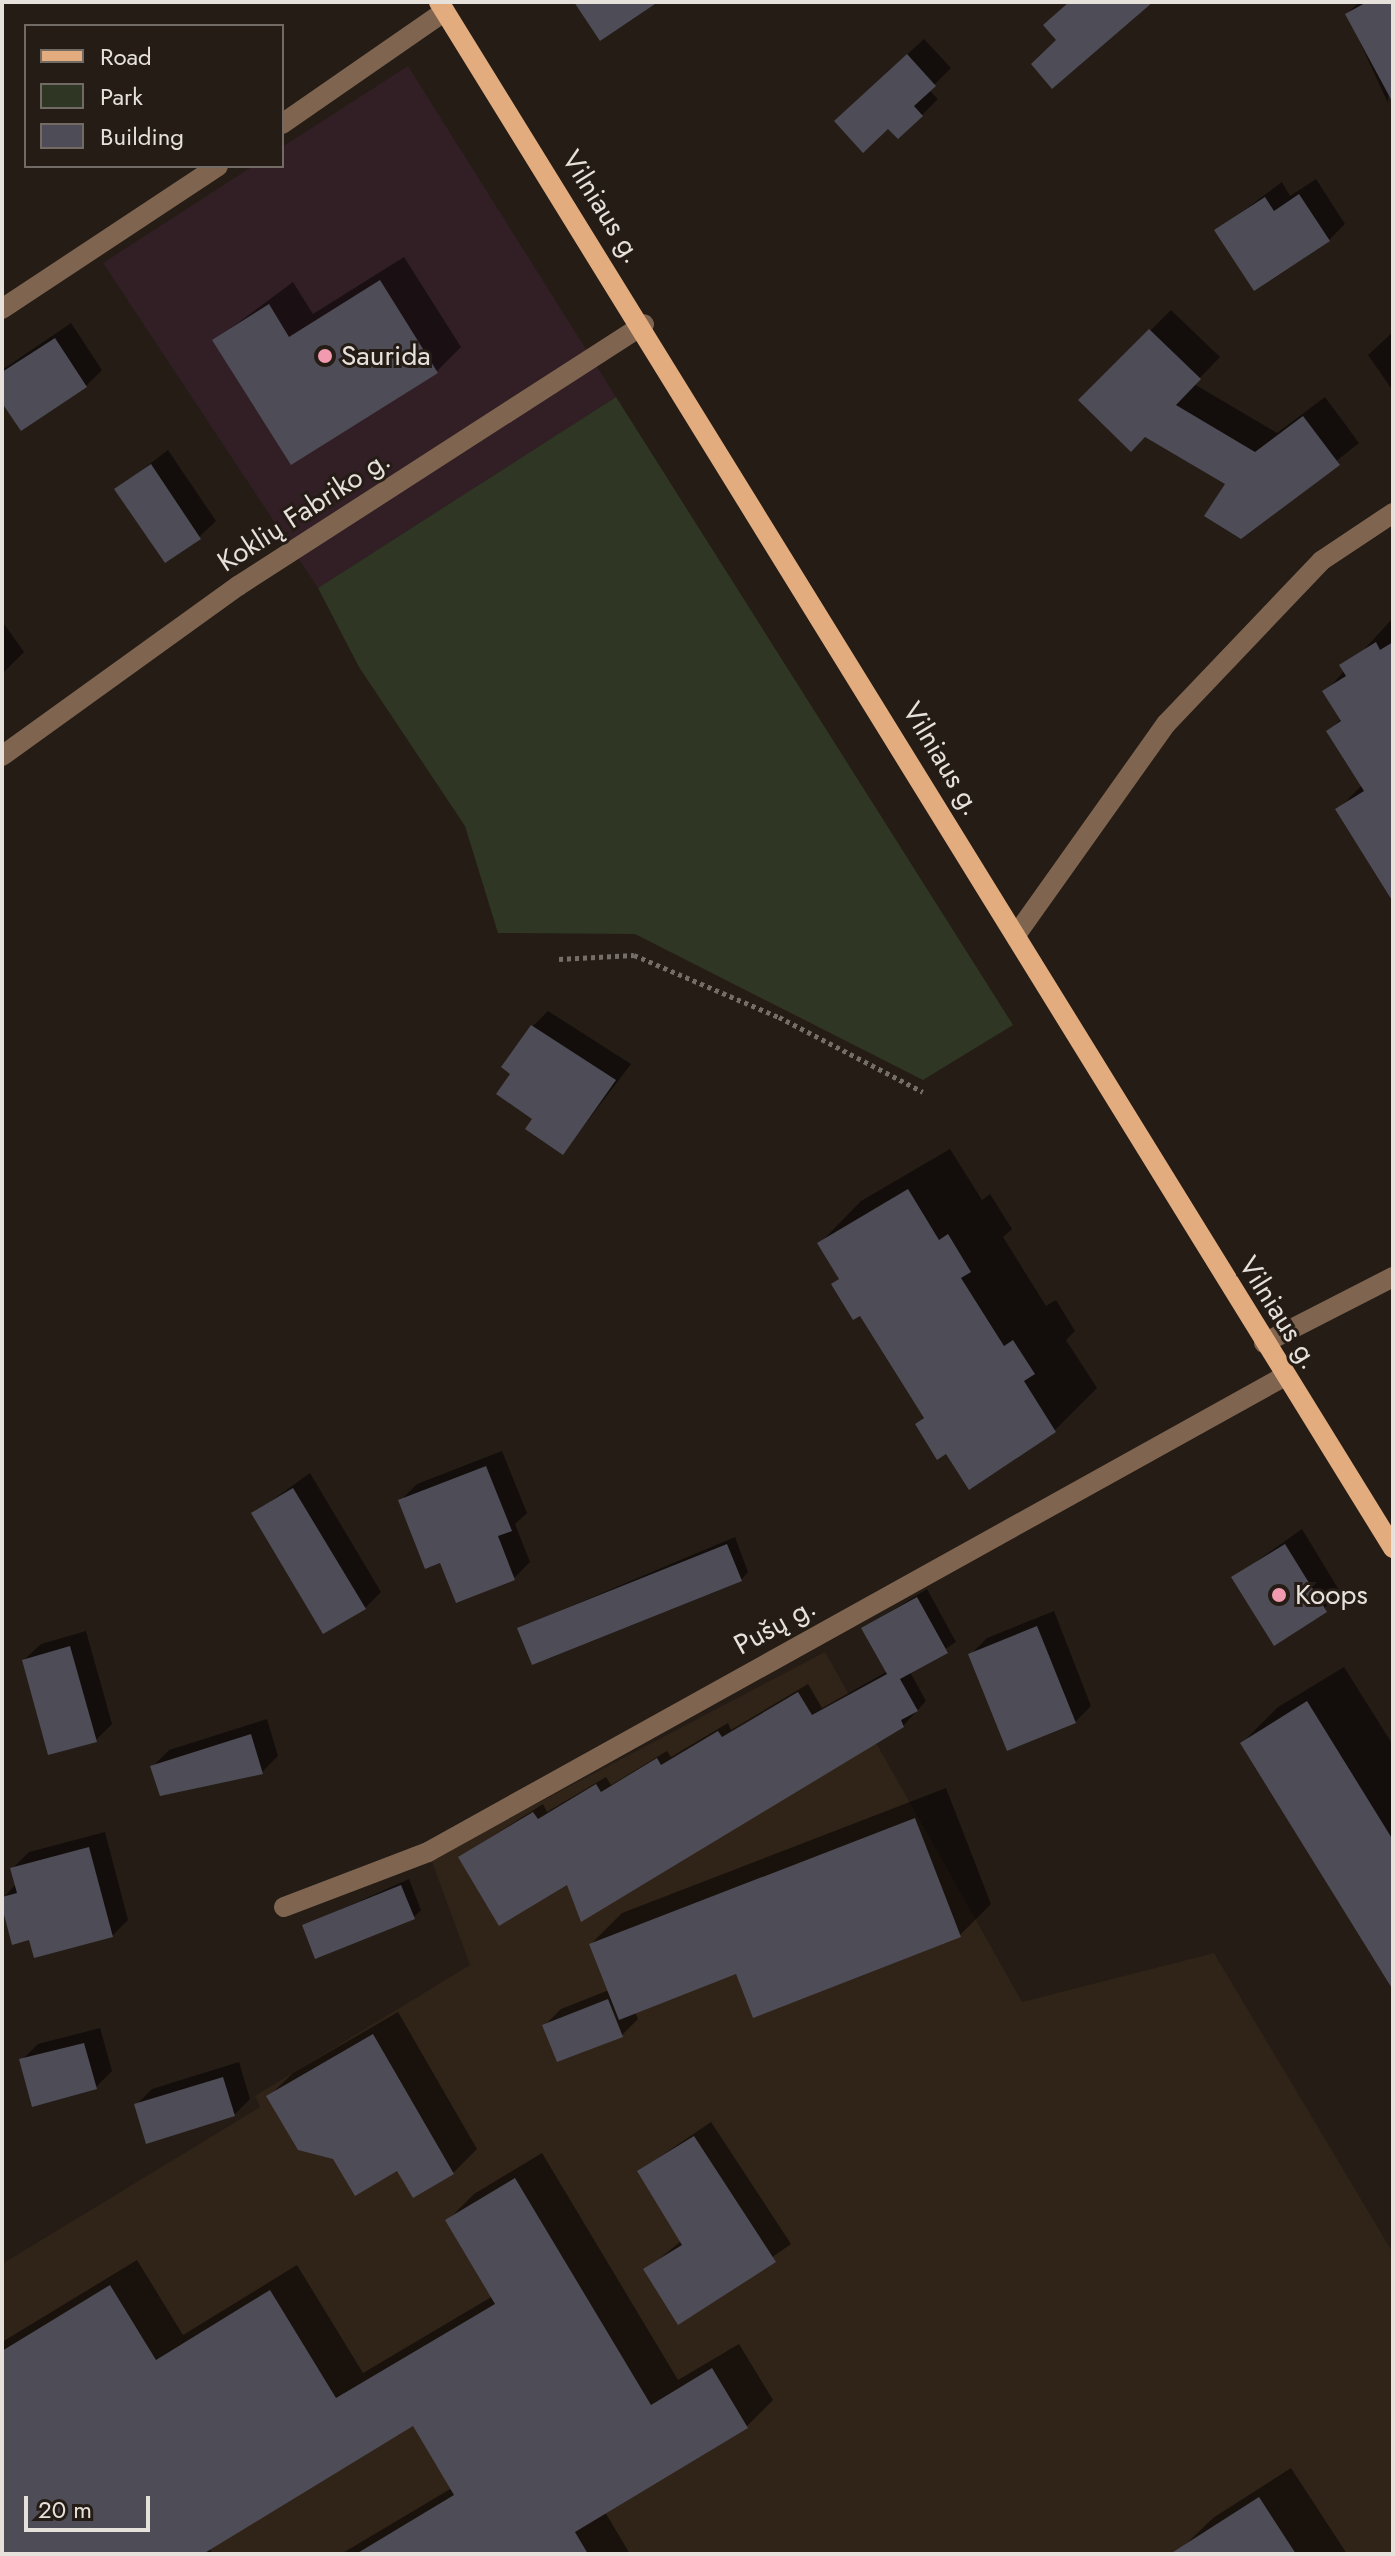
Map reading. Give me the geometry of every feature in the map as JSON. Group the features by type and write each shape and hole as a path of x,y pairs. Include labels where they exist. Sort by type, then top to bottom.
{"main road":[{"name":"Vilniaus g.","path":"442,6 644,324 1264,1343 1393,1548"}],"street":[{"path":"284,123 442,6"},
{"path":"2,309 215,168"},
{"name":"Koklių Fabriko g.","path":"2,756 238,586 644,324"},
{"path":"1016,935 1166,724 1321,561 1393,513"},
{"path":"1264,1343 1393,1277"},
{"name":"Pušų g.","path":"284,1907 428,1852 1285,1376"}],"path":[{"path":"559,959 634,955 779,1017 923,1092"}],"shaded area":[{"path":"408,66 616,397 318,588 103,263 250,168 284,168 284,146"},
{"path":"825,1652 1022,2002 1214,1953 1393,2253 1393,2554 2,2554 2,2264 260,2107 255,2096 470,1965 431,1859"}],"green space":[{"path":"616,397 1013,1025 923,1080 635,934 498,933 465,826 359,667 318,588"}],"building":[{"path":"574,2 658,2 600,41"},
{"path":"1069,2 1153,2 1052,89 1031,64 1056,40 1043,25"},
{"path":"1367,2 1393,2 1393,103 1345,14"},
{"path":"907,54 936,86 914,106 923,116 898,139 888,129 863,153 834,121"},
{"path":"1299,194 1330,241 1254,291 1214,230 1265,197 1274,211"},
{"name":"Saurida","path":"380,280 438,373 291,465 212,340 269,304 289,337"},
{"path":"1149,329 1201,379 1176,405 1255,452 1303,416 1340,465 1241,539 1204,516 1225,484 1145,437 1131,452 1078,400"},
{"path":"55,338 87,387 21,431 2,403 2,372"},
{"path":"151,464 201,539 165,563 114,489"},
{"path":"1376,642 1380,650 1393,642 1393,902 1335,809 1364,791 1326,731 1341,721 1322,691 1346,676 1339,665"},
{"path":"531,1025 616,1080 563,1155 525,1129 532,1119 496,1094 510,1074 501,1067"},
{"path":"908,1189 939,1240 948,1234 971,1272 961,1278 1004,1346 1013,1340 1035,1374 1024,1381 1056,1432 969,1490 946,1454 937,1460 915,1424 924,1418 860,1316 853,1320 831,1284 839,1279 817,1243"},
{"path":"486,1466 512,1531 498,1536 515,1580 456,1603 440,1563 425,1569 398,1500"},
{"path":"293,1488 366,1609 323,1634 251,1513"},
{"path":"727,1544 742,1581 532,1665 517,1628"},
{"name":"Koops","path":"1285,1544 1327,1612 1274,1646 1231,1577"},
{"path":"917,1597 948,1653 900,1679 918,1711 901,1720 904,1727 581,1922 567,1885 499,1926 458,1857 533,1812 538,1819 596,1784 601,1792 657,1758 661,1765 718,1731 722,1737 798,1692 812,1715 887,1674 861,1628"},
{"path":"1037,1626 1076,1723 1007,1751 968,1654"},
{"path":"70,1646 97,1742 48,1755 22,1660"},
{"path":"1307,1701 1393,1840 1393,1990 1240,1743"},
{"path":"251,1734 263,1774 160,1796 150,1766"},
{"path":"915,1818 961,1937 753,2018 736,1974 619,2020 589,1944"},
{"path":"89,1847 113,1937 34,1958 29,1940 12,1945 2,1907 2,1897 17,1893 10,1868"},
{"path":"401,1885 415,1919 315,1959 302,1925"},
{"path":"608,1999 623,2037 557,2062 542,2025"},
{"path":"373,2034 454,2174 413,2198 397,2171 355,2196 333,2159 298,2150 266,2096"},
{"path":"84,2043 97,2089 32,2107 19,2059"},
{"path":"223,2077 235,2116 146,2144 134,2104"},
{"path":"694,2136 776,2262 678,2325 643,2269 682,2245 637,2171"},
{"path":"515,2178 651,2405 712,2368 748,2428 575,2532 588,2554 356,2554 454,2495 413,2426 203,2554 2,2554 2,2351 110,2285 156,2360 270,2290 336,2398 495,2304 445,2220"},
{"path":"1259,2497 1296,2554 1170,2554"}],"place":[{"name":"Saurida","path":"325,356"},
{"name":"Koops","path":"1279,1595"}]}
